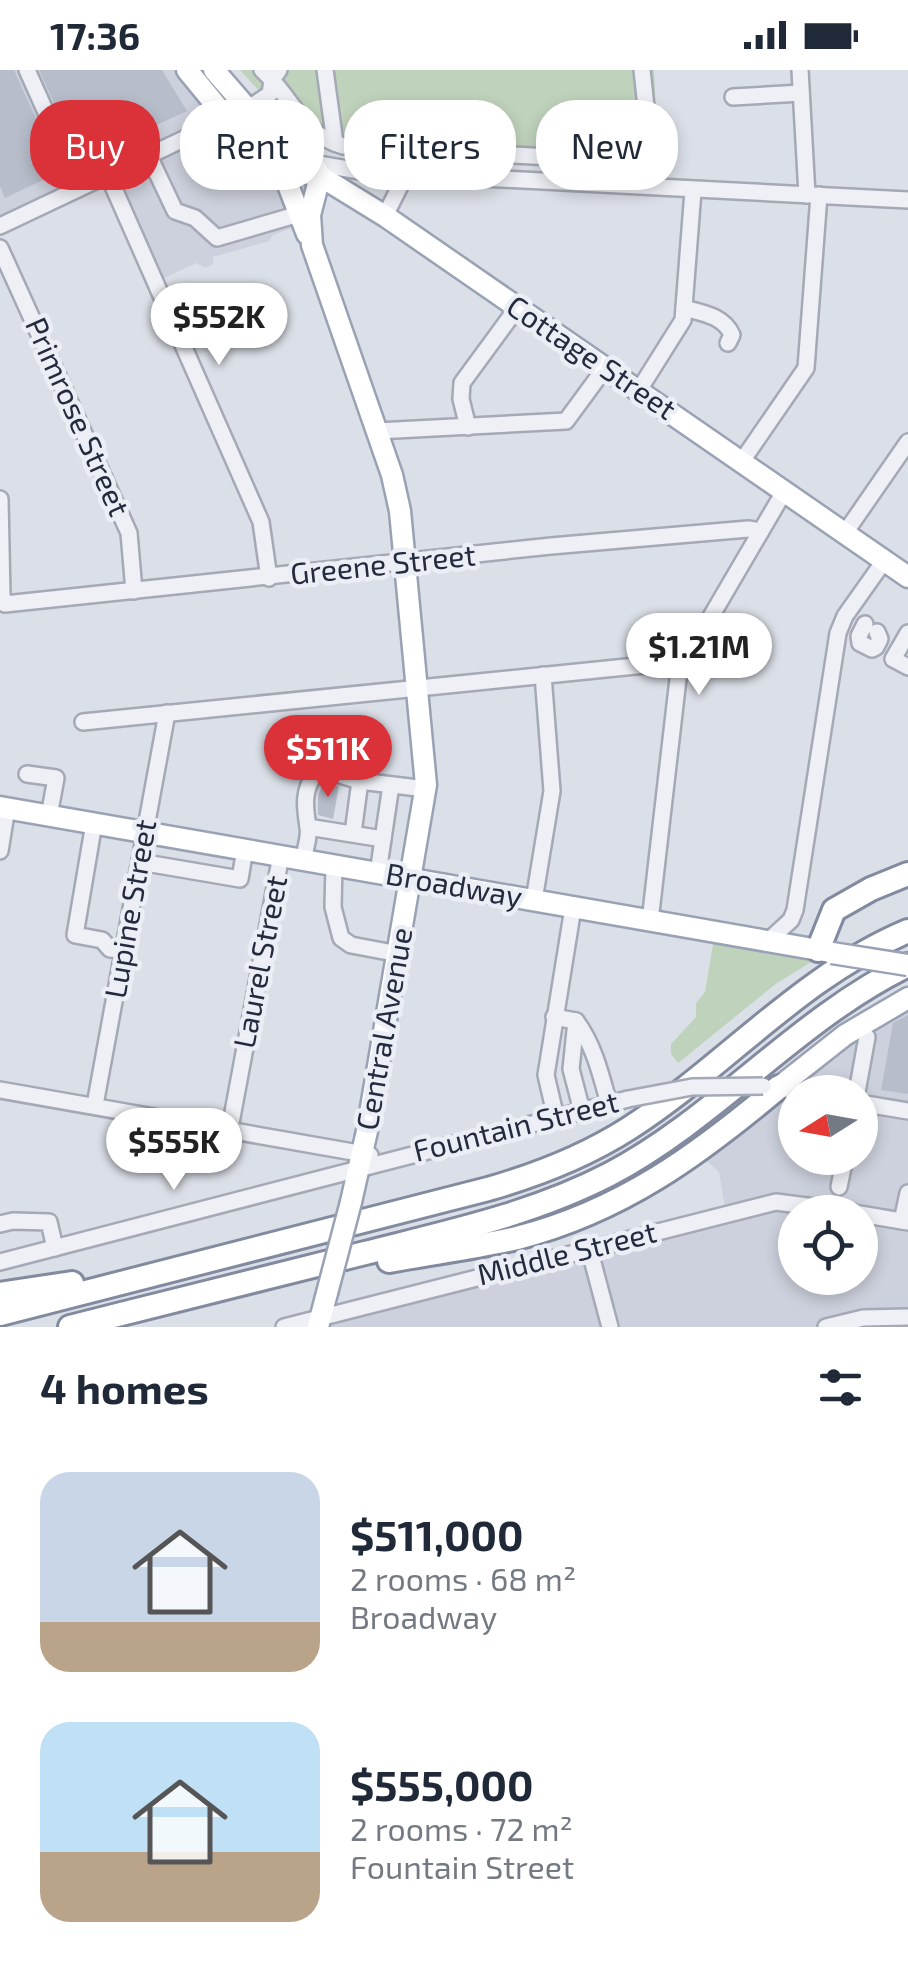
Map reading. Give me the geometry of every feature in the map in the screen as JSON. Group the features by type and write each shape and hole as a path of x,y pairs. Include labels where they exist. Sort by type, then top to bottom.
{"highway":[{"path":"825,952 827,922 834,910 908,874"},
{"path":"0,1314 488,1189 570,1160 628,1129 664,1104 819,980 908,931"},
{"path":"70,1327 511,1214 592,1183 686,1126 820,1016 908,965"},
{"path":"301,1269 365,1266 488,1244 566,1222 665,1175 718,1138 772,1086"},
{"path":"0,1294 59,1284 125,1282"}],"main road":[{"path":"187,70 212,100"},
{"path":"214,70 239,100"},
{"name":"Cottage Street","path":"324,175 908,576"},
{"path":"290,190 312,245"},
{"name":"Central Avenue","path":"314,190 310,215 312,245 396,493 426,789 369,1160 351,1202 319,1322"},
{"name":"Broadway","path":"4,808 908,965"},
{"path":"772,1086 845,1035 908,998"}],"street":[{"path":"26,70 40,100"},
{"path":"325,70 335,143"},
{"path":"271,73 299,118 320,138 335,143 358,148 639,159 646,155 650,144 642,70"},
{"path":"742,461 806,368 813,195 800,70"},
{"path":"261,100 270,94 271,73"},
{"path":"733,97 802,93"},
{"path":"160,180 174,210 196,218 217,238 299,214"},
{"path":"516,181 908,200"},
{"path":"0,226 76,190"},
{"path":"115,190 262,522 269,578"},
{"path":"384,216 398,190"},
{"path":"638,390 680,328 693,191"},
{"name":"Primrose Street","path":"0,248 129,533 134,592"},
{"path":"468,427 461,399 462,383 517,308"},
{"path":"684,308 712,315 728,326 732,336 728,343"},
{"path":"376,431 566,420 605,368"},
{"path":"846,533 908,442"},
{"path":"650,920 678,679 684,661 785,490"},
{"name":"Greene Street","path":"0,499 5,604 551,546 761,531"},
{"path":"768,941 796,910 838,633 884,561"},
{"path":"848,612 870,627"},
{"path":"908,634 893,658 908,667"},
{"path":"83,722 684,661"},
{"path":"534,900 552,778 542,675"},
{"name":"Lupine Street","path":"95,1104 167,713"},
{"path":"304,860 309,781 316,773 327,771 360,782 426,789"},
{"path":"27,774 56,778 49,816"},
{"path":"353,833 360,782"},
{"path":"378,873 391,785"},
{"path":"0,851 4,808"},
{"path":"94,823 74,936 102,940 110,949 124,950"},
{"path":"308,826 383,839"},
{"path":"184,870 188,839"},
{"path":"240,879 244,849"},
{"name":"Laurel Street","path":"230,1128 280,855"},
{"path":"140,862 275,886"},
{"path":"334,865 332,906 341,938 351,945 399,954"},
{"path":"556,1118 546,1075 573,908"},
{"path":"554,1017 576,1021"},
{"path":"576,1021 596,1058 609,1104"},
{"path":"576,1021 572,1069 582,1111"},
{"path":"860,1075 867,1038"},
{"name":"Fountain Street","path":"0,1262 369,1160 628,1099 692,1087 778,1087"},
{"path":"0,1090 230,1128 369,1160"},
{"path":"878,1105 908,1110"},
{"path":"839,1187 841,1175"},
{"path":"905,1221 908,1193"},
{"name":"Middle Street","path":"284,1327 319,1322 590,1248 778,1202"},
{"name":"Middle Street","path":"878,1217 905,1221"},
{"path":"0,1224 50,1222 55,1248"},
{"path":"590,1248 610,1327"},
{"path":"826,1327 869,1317 908,1317"}],"shaded area":[{"path":"0,70 221,70 250,100 180,100 180,190 320,190 305,223 273,235 269,241 213,257 213,264 205,268 196,263 160,280 119,190 160,190 160,100 30,100 30,190 78,190 0,227"},
{"path":"324,157 341,162 324,182"},
{"path":"908,997 908,1327 282,1327 725,1208 719,1172 698,1153 778,1094 778,1175 878,1175 878,1075 803,1075"}],"green space":[{"path":"240,70 654,70 655,100 536,100 536,159 516,160 516,100 344,100 344,149 324,141 324,100 267,100"},
{"path":"715,933 826,953 777,983 678,1063 671,1054 671,1044 696,1017 696,1003 705,992"}],"building":[{"path":"0,70 14,70 30,105 30,186 5,198 0,186"},
{"path":"39,70 162,70 180,100 180,114 160,123 160,100 53,100"},
{"path":"323,783 339,786 333,819 318,815 318,795"},
{"path":"908,1015 908,1094 881,1090 893,1023"}]}
